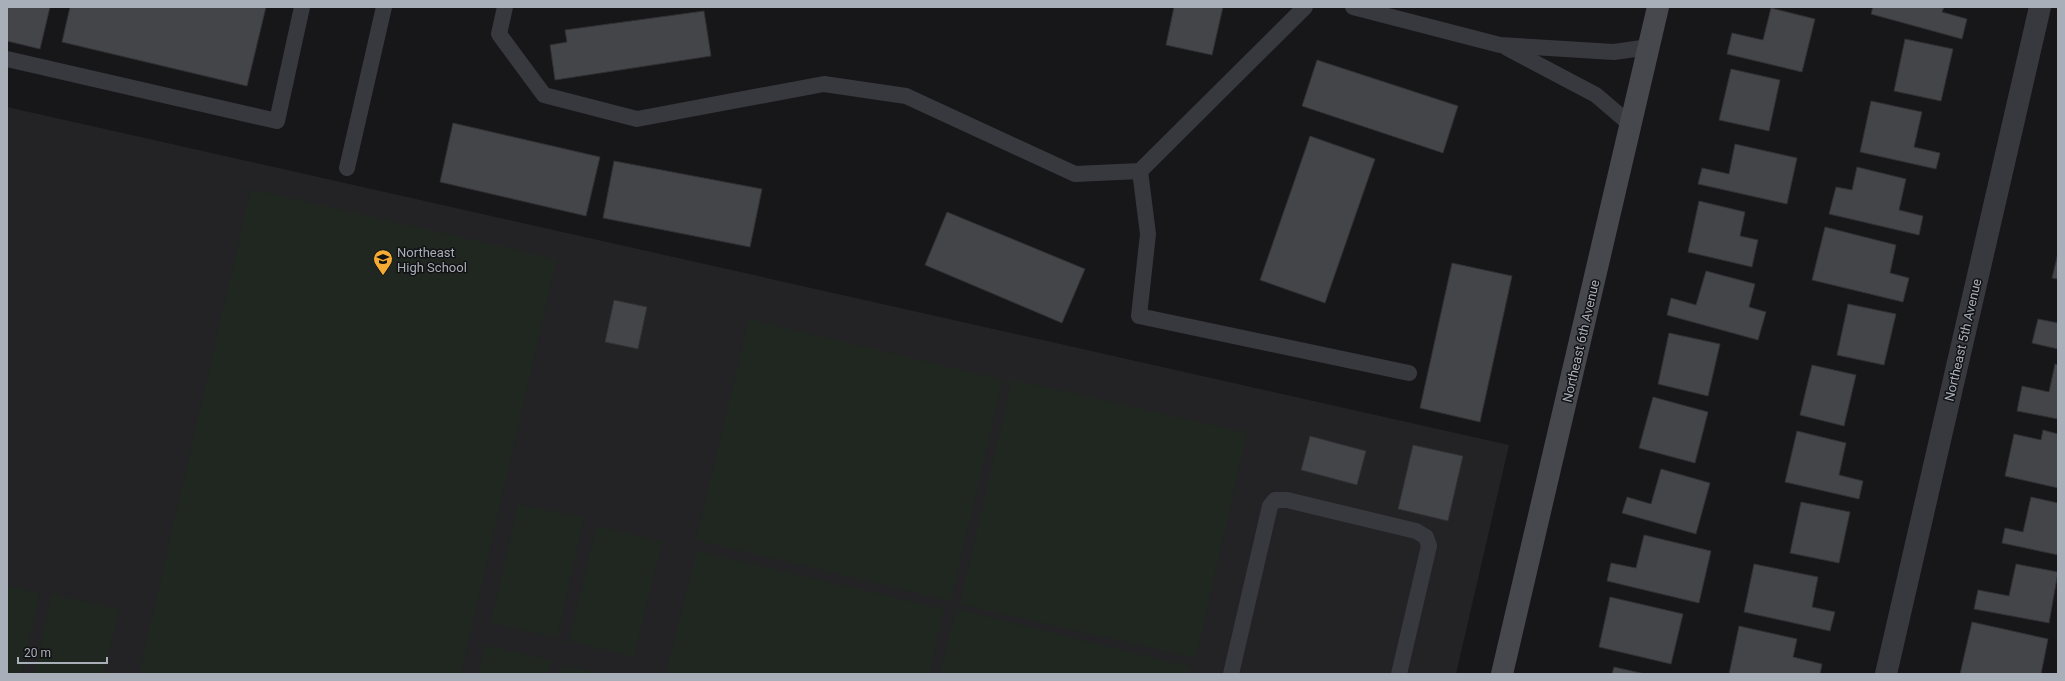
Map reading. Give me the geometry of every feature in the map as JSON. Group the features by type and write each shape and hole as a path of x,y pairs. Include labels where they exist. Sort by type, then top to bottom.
{"street":[{"name":"Northeast 6th Avenue","path":"1502,674 1658,7"},
{"name":"Northeast 5th Avenue","path":"1886,674 2040,7"}],"lane":[{"path":"7,59 277,121 302,7"},
{"path":"347,168 384,7"},
{"path":"504,7 499,34 544,95 637,119 824,84 906,96 1075,174 1140,171 1305,7"},
{"path":"1352,7 1500,45 1614,52 1649,47"},
{"path":"1500,45 1596,96 1631,125"},
{"path":"1140,171 1148,234 1139,316 1409,373"},
{"path":"1231,674 1270,506 1275,500 1281,500 1416,531 1426,537 1429,546 1398,674"}],"shaded area":[{"name":"Northeast High School","path":"7,107 1509,445 1456,674 7,674"},
{"path":"251,189 557,259 461,674 139,674"},
{"path":"749,319 1003,380 951,601 696,540"},
{"path":"1012,379 1247,433 1196,658 960,604"},
{"path":"518,504 584,518 557,638 491,623"},
{"path":"597,526 662,542 634,657 569,641"},
{"path":"697,551 944,609 929,674 666,674"},
{"path":"7,585 40,593 21,674 7,674"},
{"path":"52,594 119,609 104,674 34,674"},
{"path":"956,609 1191,667 1189,674 940,674"},
{"path":"485,645 551,660 548,674 478,674"},
{"path":"563,665 604,674 560,674"}],"building":[{"path":"7,7 50,7 40,49 7,41"},
{"path":"70,7 266,7 247,86 62,42"},
{"path":"1174,7 1223,7 1212,55 1166,45"},
{"path":"1873,7 1944,7 1942,12 1967,19 1962,39 1871,14"},
{"path":"1771,8 1815,19 1802,72 1727,54 1732,33 1763,40"},
{"path":"704,11 711,56 555,80 550,45 567,42 565,30"},
{"path":"1905,39 1953,49 1941,101 1894,91"},
{"path":"1317,60 1458,106 1443,153 1302,106"},
{"path":"1731,69 1780,80 1769,131 1719,120"},
{"path":"1871,101 1922,112 1914,147 1940,153 1936,169 1860,152"},
{"path":"453,123 600,157 586,216 440,182"},
{"path":"1310,136 1375,159 1325,303 1260,280"},
{"path":"1735,144 1797,158 1787,204 1698,184 1702,168 1729,174"},
{"path":"614,161 762,189 750,247 603,218"},
{"path":"1857,167 1906,179 1899,210 1923,216 1919,235 1829,214 1836,187 1852,190"},
{"path":"1699,201 1745,212 1740,236 1758,240 1752,267 1688,252"},
{"path":"947,212 1085,269 1062,323 925,265"},
{"path":"1825,227 1896,245 1890,273 1909,278 1903,302 1812,280"},
{"path":"2058,253 2058,279 2052,278"},
{"path":"1452,263 1512,276 1480,422 1420,408"},
{"path":"1706,271 1755,284 1749,307 1766,312 1758,340 1667,315 1671,298 1696,305"},
{"path":"614,300 647,307 638,349 605,342"},
{"path":"1848,304 1896,314 1884,365 1837,355"},
{"path":"2038,319 2058,323 2058,349 2032,343"},
{"path":"1669,333 1720,344 1708,396 1658,384"},
{"path":"2055,364 2058,365 2058,419 2017,411 2022,386 2049,392"},
{"path":"1812,365 1856,375 1844,426 1800,415"},
{"path":"1653,397 1708,412 1695,463 1639,448"},
{"path":"2043,430 2058,434 2058,488 2005,476 2014,434 2041,440"},
{"path":"1797,431 1846,443 1839,475 1863,481 1859,499 1785,482"},
{"path":"1310,436 1366,451 1357,485 1301,470"},
{"path":"1413,445 1463,456 1448,521 1398,509"},
{"path":"1661,469 1710,483 1696,534 1622,513 1627,497 1651,504"},
{"path":"2031,497 2058,503 2058,555 2002,543 2005,528 2023,532"},
{"path":"1801,502 1850,512 1839,563 1790,553"},
{"path":"1644,535 1711,551 1699,603 1607,581 1611,563 1636,568"},
{"path":"1754,564 1818,577 1812,607 1835,612 1830,631 1744,612"},
{"path":"2016,564 2058,572 2049,623 1974,609 1978,590 2009,596"},
{"path":"1610,597 1683,614 1671,664 1599,647"},
{"path":"1972,622 2048,639 2041,674 1960,674"},
{"path":"1739,626 1797,639 1793,657 1822,664 1820,674 1729,674"},
{"path":"1614,667 1645,674 1612,674"}],"place":[{"name":"Northeast High School","path":"383,276"}]}
